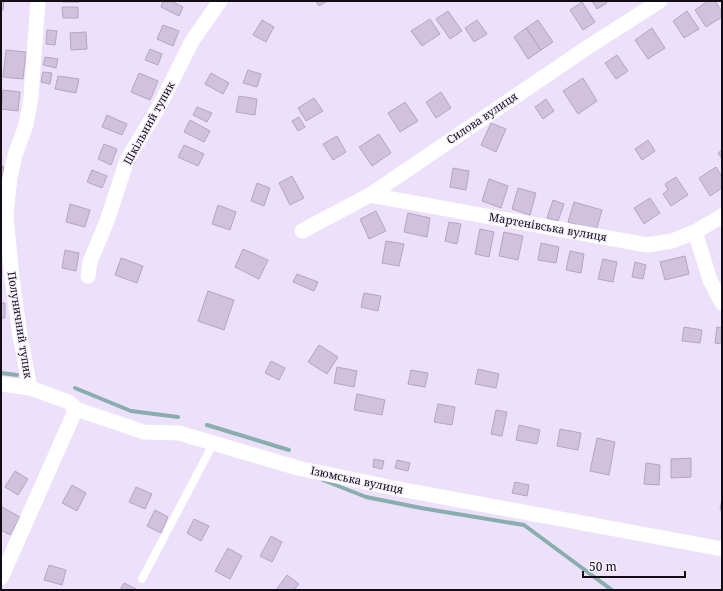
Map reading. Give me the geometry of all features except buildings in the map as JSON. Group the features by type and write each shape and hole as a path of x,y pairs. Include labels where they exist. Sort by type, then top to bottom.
{"street":[{"name":"Полуничний тупик","path":"30,388 20,336 12,278 6,215 10,178 26,125 31,97 38,1"},
{"name":"Шкільний тупик","path":"88,276 90,262 107,221 127,160 161,103 192,41 220,1"},
{"name":"Силова вулиця","path":"302,231 370,195 588,47 660,1"},
{"name":"Мартенівська вулиця","path":"370,195 646,245 672,240 695,232 722,216"},
{"path":"695,232 710,280 722,303"},
{"name":"Ізюмська вулиця","path":"1,384 30,388 69,402 76,409 144,432 179,433 298,468 722,549"},
{"path":"1,578 76,409"}],"lane":[{"path":"142,579 213,444"}],"waterway":[{"path":"1,373 17,375"},
{"path":"75,388 131,411 178,417"},
{"path":"207,425 289,450"},
{"path":"323,480 366,497 421,508 524,525 612,590"}]}
